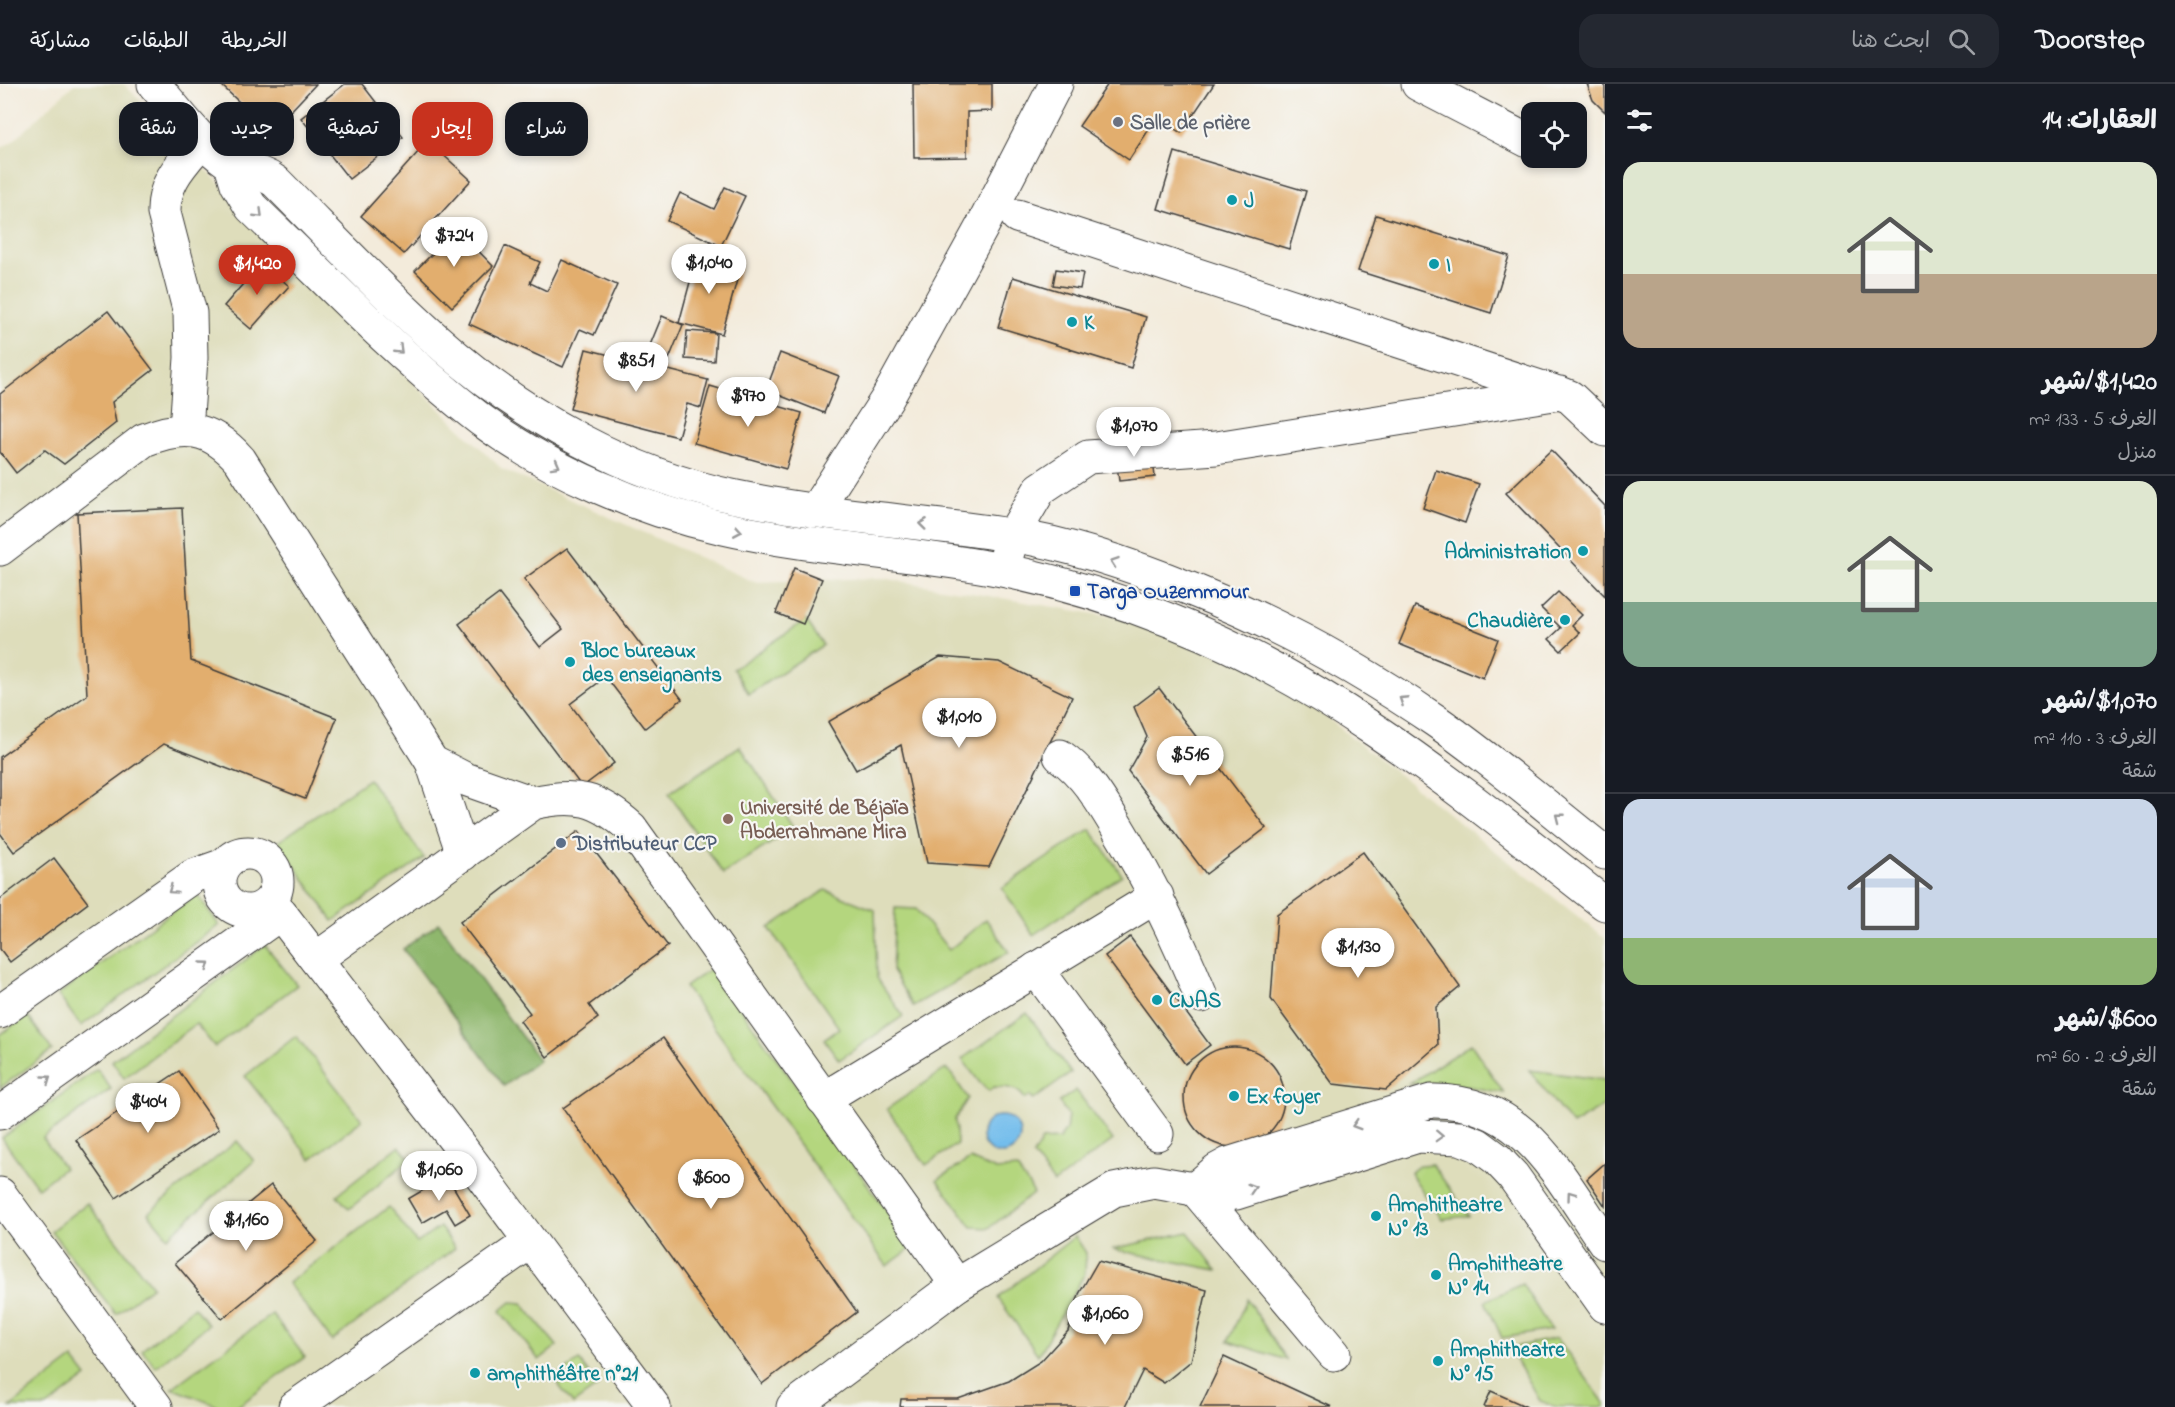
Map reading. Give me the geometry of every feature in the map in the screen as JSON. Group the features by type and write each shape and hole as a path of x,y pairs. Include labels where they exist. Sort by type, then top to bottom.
{"street":[{"path":"154,84 202,140 231,164 266,175 441,344 506,395 577,439 654,472 722,493 815,511 1013,535 1104,559 1192,589 1278,627 1360,672 1438,723 1605,853"},
{"path":"815,511 887,399 982,227 1056,84"},
{"path":"1418,84 1521,137"},
{"path":"186,430 191,358 190,313 164,213 164,196 171,177 202,140"},
{"path":"231,164 237,184 251,207 418,369 485,423 559,468 638,503 721,528 1001,570 1089,592 1174,622 1267,664 1336,703 1411,752 1605,904"},
{"path":"1017,216 1560,393 1570,397 1605,430"},
{"path":"1001,570 1013,535 1040,489 1088,457 1216,448 1560,393"},
{"path":"0,549 144,440 164,432 186,430 205,432 226,444 240,460 432,762 463,854"},
{"path":"1060,756 1079,770 1107,811 1157,896 1201,996"},
{"path":"432,762 465,779 533,803"},
{"path":"316,959 533,803 560,796 587,799 612,811 630,828 957,1285"},
{"path":"0,1012 193,876 224,865 239,854 256,853 264,857 275,869 277,877 269,908 240,940 0,1113"},
{"path":"224,865 219,884 227,902 235,908 269,908 316,959 654,1407"},
{"path":"823,1099 1157,896"},
{"path":"1036,969 1157,1134"},
{"path":"1195,1189 1217,1170 1228,1164 1431,1101 1453,1101 1474,1104 1495,1112 1526,1135 1605,1243"},
{"path":"793,1407 957,1285 1114,1190 1154,1182 1222,1194 1236,1193 1418,1136 1460,1138 1488,1152 1514,1176 1605,1306"},
{"path":"1195,1189 1334,1354"},
{"path":"0,1194 156,1407"},
{"path":"295,1407 530,1242"}],"shaded area":[{"name":"Université de Béjaïa Abderrahmane Mira","path":"74,84 124,84 141,102 119,102 119,156 193,156 375,346 502,469 754,582 882,578 1202,632 1306,701 1605,938 1605,1407 0,1407 0,149 13,141"}],"green space":[{"path":"806,620 823,645 749,694 733,669"},
{"path":"740,746 794,828 723,874 669,793"},
{"path":"369,779 424,858 333,921 278,842"},
{"path":"1090,829 1122,875 1033,935 1002,888"},
{"path":"825,890 875,910 877,978 903,1016 839,1060 824,1039 839,1028 769,928"},
{"path":"197,894 219,925 81,1026 58,995"},
{"path":"895,908 916,909 949,950 986,919 1009,952 913,1006 892,971"},
{"path":"439,923 539,1060 504,1086 403,949"},
{"path":"265,945 297,985 215,1047 196,1024 124,1078 112,1061"},
{"path":"711,968 913,1247 887,1266 685,987"},
{"path":"1027,1013 1071,1073 1033,1100 1030,1096 1025,1099 1016,1090 1008,1088 994,1087 989,1091 962,1059"},
{"path":"27,1015 52,1050 0,1088 0,1035"},
{"path":"296,1036 362,1120 311,1159 245,1076"},
{"path":"1471,1044 1504,1093 1449,1083 1409,1084"},
{"path":"947,1068 968,1098 955,1119 957,1144 926,1165 887,1109"},
{"path":"97,1069 111,1089 43,1138 64,1168 38,1188 2,1138"},
{"path":"1529,1070 1605,1080 1605,1105 1572,1125"},
{"path":"1076,1090 1113,1140 1054,1183 1033,1155 1042,1140 1059,1139 1066,1130 1068,1115 1059,1102"},
{"path":"237,1141 254,1161 168,1237 148,1213"},
{"path":"399,1146 410,1159 349,1209 337,1195"},
{"path":"970,1159 996,1170 1017,1168 1034,1193 989,1228 972,1227 937,1180"},
{"path":"1432,1164 1469,1216 1442,1219 1410,1173 1420,1165"},
{"path":"87,1203 152,1286 116,1314 51,1231"},
{"path":"389,1207 417,1243 440,1227 455,1248 332,1341 288,1283"},
{"path":"1188,1232 1217,1270 1112,1249"},
{"path":"1075,1236 1086,1253 1085,1273 1038,1355 998,1298"},
{"path":"1522,1284 1551,1330 1502,1338 1485,1301"},
{"path":"1247,1299 1286,1360 1228,1341"},
{"path":"511,1302 522,1303 557,1346 539,1360 500,1311"},
{"path":"194,1307 208,1325 156,1367 142,1350"},
{"path":"272,1314 305,1357 237,1407 220,1407 172,1388"},
{"path":"1557,1338 1605,1407 1556,1407 1540,1401 1509,1348"},
{"path":"73,1359 87,1377 47,1407 10,1407"},
{"path":"579,1360 598,1386 573,1404 554,1379"}],"water":[{"path":"1001,1116 1015,1121 1020,1135 1015,1149 1001,1154 987,1149 982,1135 987,1121"}],"building":[{"path":"220,84 316,84 294,107 294,102 239,102"},
{"path":"345,84 362,84 376,102 322,102"},
{"path":"913,84 992,84 992,111 967,112 967,157 914,158"},
{"name":"Salle de prière","path":"1108,84 1214,84 1181,133 1157,117 1129,160 1079,126"},
{"path":"1587,84 1605,84 1605,112 1593,100"},
{"path":"306,114 306,124 301,118"},
{"name":"J","path":"1175,152 1306,191 1289,249 1158,209"},
{"path":"331,156 379,156 349,179"},
{"path":"415,156 445,156 471,180 404,254 361,216"},
{"path":"725,187 745,196 721,246 667,221 680,193 714,209"},
{"name":"I","path":"1376,215 1509,256 1491,313 1358,271"},
{"path":"457,229 493,266 452,307 415,271"},
{"path":"505,246 540,262 530,283 547,291 562,260 617,285 594,335 580,329 563,367 469,324"},
{"path":"697,256 740,269 722,334 679,323"},
{"path":"262,262 289,286 251,329 224,306"},
{"path":"1056,269 1083,273 1080,289 1053,285"},
{"name":"K","path":"1013,277 1146,317 1131,368 998,327"},
{"path":"108,311 153,370 112,402 116,423 64,464 45,450 16,473 0,452 0,394"},
{"path":"662,316 683,325 669,359 648,350"},
{"path":"687,331 716,333 714,361 685,359"},
{"path":"586,349 708,380 701,408 687,404 678,437 570,409"},
{"path":"780,353 839,376 824,413 766,390"},
{"path":"710,386 802,413 786,469 694,443"},
{"path":"1150,436 1155,477 1119,481 1114,440"},
{"name":"Administration","path":"1551,450 1605,506 1605,596 1506,493"},
{"path":"1436,470 1479,484 1465,523 1423,508"},
{"path":"182,508 191,661 337,718 305,799 164,744 14,852 0,833 0,757 87,695 77,513"},
{"name":"Bloc bureaux des enseignants","path":"567,548 682,699 645,728 606,677 570,704 614,763 582,787 459,624 499,594 540,647 563,629 524,579"},
{"path":"794,568 822,579 803,624 776,613"},
{"name":"Chaudière","path":"1558,592 1582,615 1572,625 1580,633 1561,651 1549,639 1561,628 1541,608"},
{"path":"1415,606 1498,639 1483,678 1399,644"},
{"path":"940,657 999,662 1072,697 989,867 927,863 901,745 856,770 828,722"},
{"path":"1159,688 1266,828 1206,874 1128,771 1147,737 1134,707"},
{"path":"579,831 668,946 589,1005 598,1018 547,1057 520,1021 530,1013 460,922"},
{"path":"1363,852 1460,987 1436,1007 1438,1045 1386,1090 1333,1084 1271,999 1277,914"},
{"path":"54,858 88,903 10,962 0,949 0,899"},
{"name":"CNAS","path":"1130,937 1210,1045 1185,1064 1105,956"},
{"path":"663,1038 857,1312 762,1384 563,1108"},
{"name":"Ex foyer","path":"1234,1047 1253,1051 1269,1062 1280,1078 1284,1097 1280,1116 1269,1132 1253,1143 1234,1147 1215,1143 1199,1132 1188,1116 1184,1097 1188,1078 1199,1062 1215,1051"},
{"path":"179,1071 219,1129 116,1198 76,1140"},
{"path":"1605,1163 1605,1206 1587,1179"},
{"path":"447,1176 470,1215 455,1224 446,1209 422,1223 408,1199"},
{"path":"271,1185 317,1241 222,1319 175,1263"},
{"path":"1098,1261 1207,1290 1191,1361 1164,1383 1143,1370 1125,1407 900,1407 901,1399 958,1399 1009,1381 1041,1361 1068,1331 1079,1294"},
{"path":"1224,1357 1332,1407 1200,1407"},
{"path":"1491,1391 1527,1407 1484,1407"}],"place":[{"name":"Salle de prière","path":"1118,122"},
{"name":"J","path":"1232,200"},
{"name":"I","path":"1434,264"},
{"name":"K","path":"1072,322"},
{"name":"Administration","path":"1583,551"},
{"name":"Targa Ouzemmour","path":"1075,591"},
{"name":"Chaudière","path":"1565,620"},
{"name":"Bloc bureaux des enseignants","path":"570,662"},
{"name":"Université de Béjaïa Abderrahmane Mira","path":"728,819"},
{"name":"Distributeur CCP","path":"561,843"},
{"name":"CNAS","path":"1157,1000"},
{"name":"Ex foyer","path":"1234,1096"},
{"name":"Amphitheatre N° 13","path":"1376,1216"},
{"name":"Amphitheatre N° 14","path":"1436,1275"},
{"name":"Amphitheatre N° 15","path":"1438,1361"},
{"name":"amphithéâtre n°21","path":"475,1373"}]}
